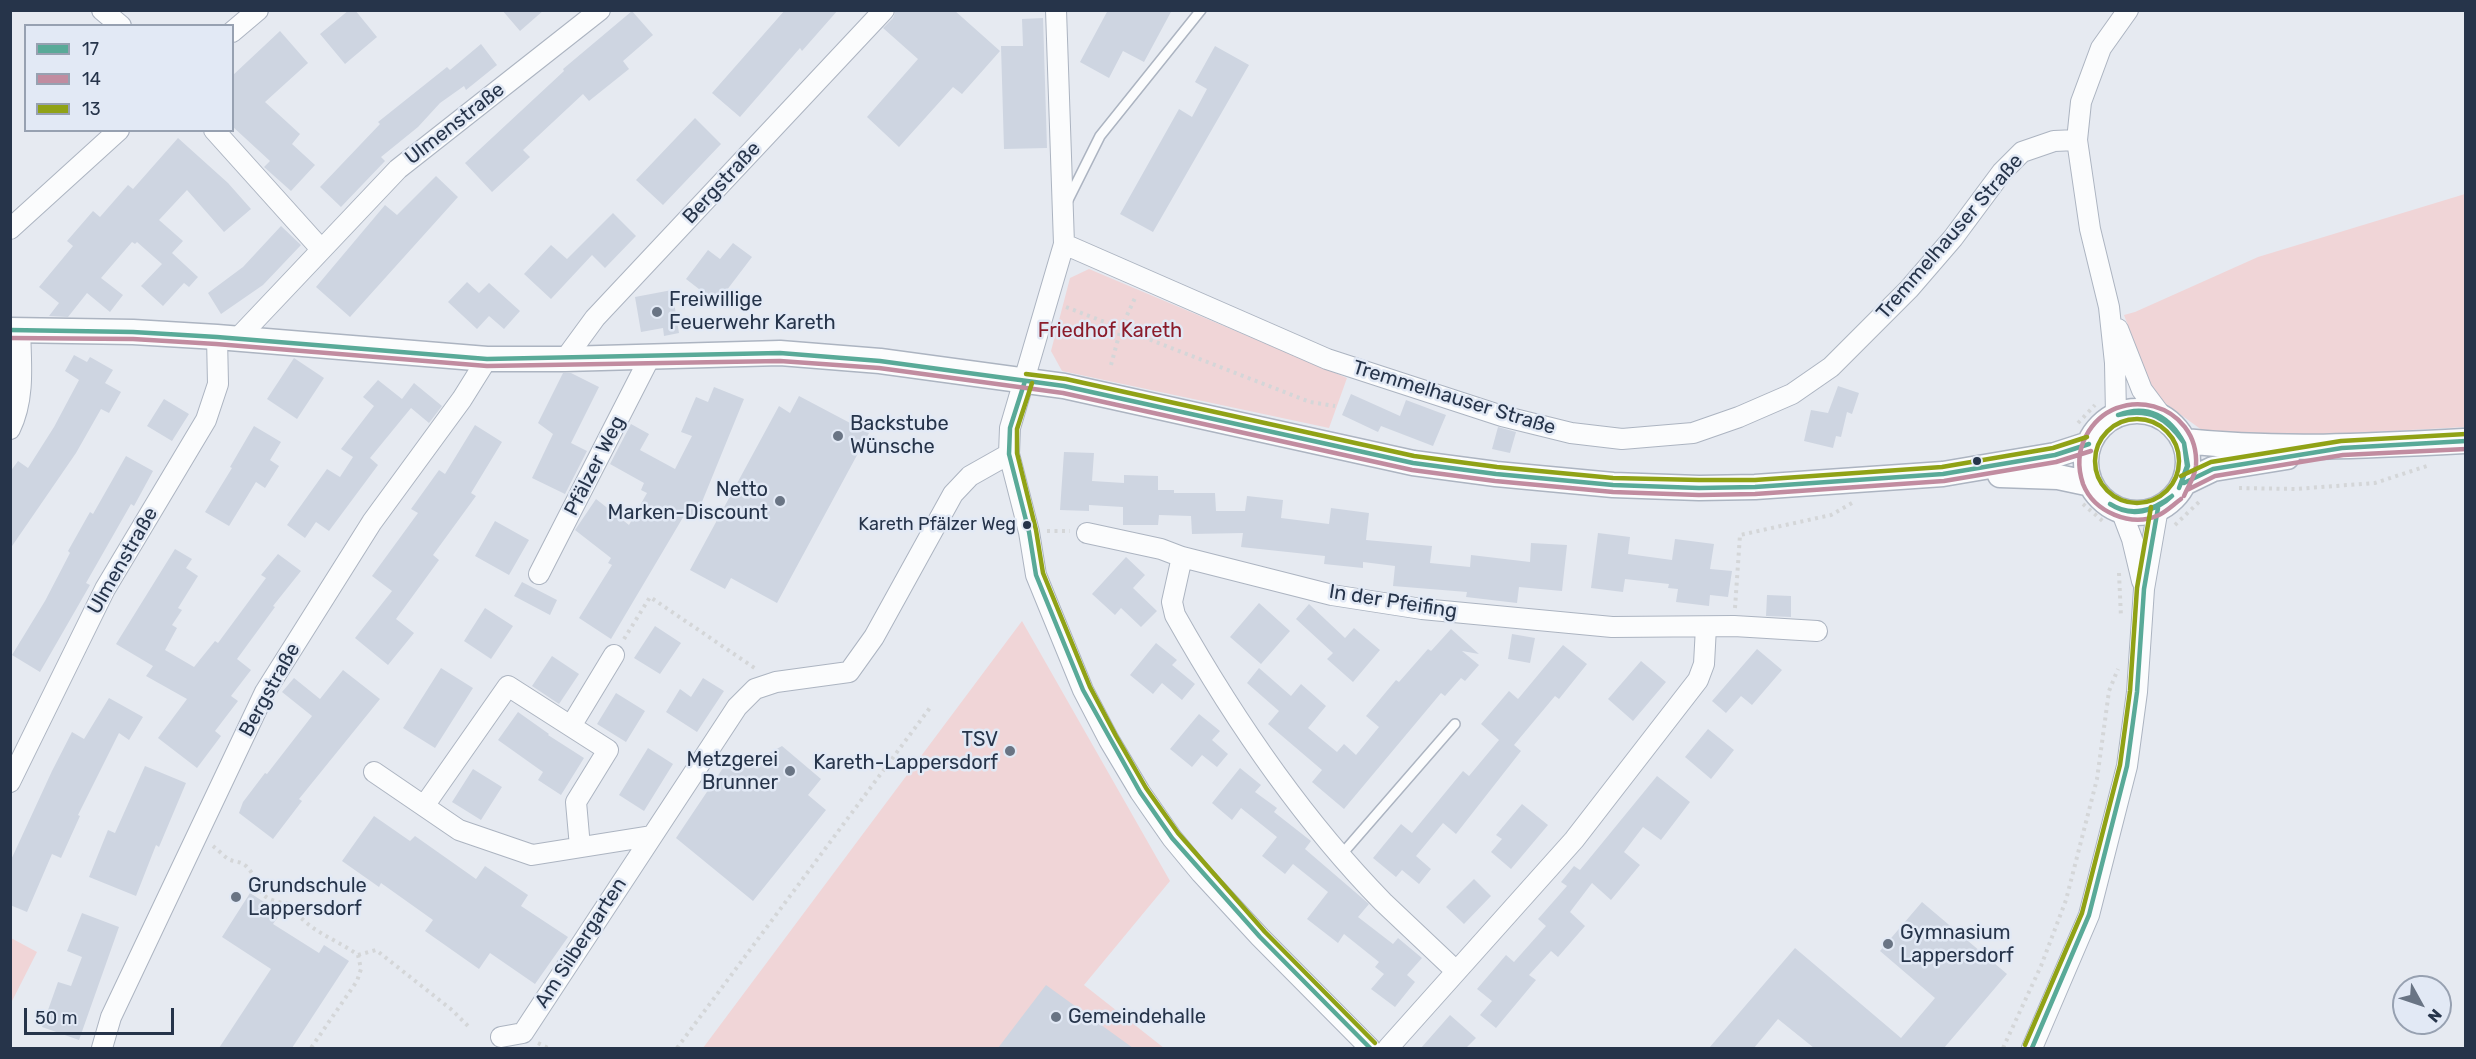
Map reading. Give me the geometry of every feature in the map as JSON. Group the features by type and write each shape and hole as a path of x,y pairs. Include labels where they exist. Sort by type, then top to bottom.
{"street":[{"path":"102,10 119,24"},
{"path":"234,30 258,10"},
{"name":"Bergstraße","path":"565,359 595,318 884,10"},
{"path":"1056,10 1064,244 1010,428 1009,454 1029,532 1036,575 1083,690 1140,792 1201,873 1260,937 1370,1048"},
{"path":"2116,415 2115,363 2109,307 2090,229 2077,140 2081,102 2101,48 2128,10"},
{"name":"Ulmenstraße","path":"10,782 105,589 206,420 218,384 227,338 321,249 398,168 587,14"},
{"path":"10,229 117,132"},
{"path":"216,132 321,249"},
{"name":"Tremmelhauser Straße","path":"1064,244 1327,359 1502,416 1571,433 1622,440 1693,433 1739,417 1792,394 1831,367 1909,290 1953,238 2002,172 2022,152 2054,141 2077,140"},
{"path":"2081,435 2091,484 2104,500 2121,510 2146,512 2158,508 2178,493 2184,483 2188,469 2188,454 2184,441 2142,390 2109,307"},
{"path":"10,429 16,417 21,388 15,330 227,338 487,359 780,353 880,361 1076,388 1413,463 1519,477 1613,484 1699,488 1755,487 1943,474 2058,477 2091,484"},
{"name":"Pfälzer Weg","path":"538,574 650,357"},
{"name":"Bergstraße","path":"102,1048 111,1017 196,832 265,692 372,522 462,399 487,359"},
{"path":"1943,474 2055,455 2081,435 2096,432 2116,415 2140,411 2163,417"},
{"path":"2184,441 2224,445 2342,448 2466,441"},
{"path":"2184,483 2213,469 2342,448"},
{"name":"Am Silbergarten","path":"501,1037 523,1033 737,707 755,689 776,682 849,672 874,637 953,494 970,476 1009,454"},
{"path":"2032,1048 2089,915 2127,766 2134,713 2144,589 2158,508"},
{"path":"2121,510 2132,539 2144,589"},
{"name":"In der Pfeifing","path":"1087,533 1161,549 1182,557 1332,594 1422,609 1612,627 1734,626 1817,631"},
{"path":"1182,557 1172,603 1175,615 1243,729 1299,805 1383,901 1456,971"},
{"path":"1388,1048 1574,840 1698,680 1704,664 1706,627"},
{"path":"571,726 614,655"},
{"path":"424,806 508,686 608,750 576,802 580,847"},
{"path":"374,772 459,830 532,855 651,836"}],"lane":[{"path":"1063,210 1100,136 1201,10"},
{"path":"1342,854 1455,724"}],"path":[{"path":"1111,365 1121,328 1135,298"},
{"path":"1048,300 1310,402 1335,406"},
{"path":"2081,435 2098,399"},
{"path":"1734,626 1740,535 1831,515 1857,500"},
{"path":"2118,565 2120,621"},
{"path":"614,655 650,597 776,682"},
{"path":"2003,1048 2041,966 2066,900 2097,779 2109,691 2120,664"},
{"path":"677,1048 932,705"},
{"path":"196,832 230,860 244,863 252,873 260,893 276,903 290,904 299,919 315,931 341,943 358,955 361,969 357,981 311,1048"},
{"path":"358,955 376,950 452,1010 471,1029"}],"green space":[{"path":"2465,194 2465,427 2279,437 2206,433 2155,396 2124,315 2258,257"},
{"name":"Friedhof Kareth","path":"1089,269 1347,378 1329,428 1062,371 1051,351 1070,278"},
{"name":"TSV Kareth-Lappersdorf","path":"1022,621 1170,881 1084,985 1164,1048 703,1048"},
{"path":"11,938 37,952 11,1003"}],"building":[{"path":"349,10 355,10 377,37 345,64 320,34"},
{"path":"502,10 544,10 520,31"},
{"path":"785,10 838,10 802,51 800,48 740,117 712,93"},
{"path":"896,10 954,10 1000,51 962,94 953,87 899,147 867,117 918,59 883,28 893,18"},
{"path":"1108,10 1172,10 1144,62 1123,51 1109,78 1080,62"},
{"path":"632,11 653,35 623,61 629,69 589,101 583,94 523,150 530,157 492,192 465,163 564,71 563,69"},
{"path":"1043,18 1047,148 1004,149 1001,46 1023,46 1022,19"},
{"path":"280,31 308,63 265,102 300,134 292,144 315,165 291,191 264,167 270,161 234,128 234,74"},
{"path":"481,44 497,65 466,90 464,86 440,103 418,127 381,157 385,161 341,207 320,187 380,124 378,122 447,67 450,70"},
{"path":"1215,46 1249,65 1153,232 1120,214 1179,109 1192,117 1207,89 1195,82"},
{"path":"695,118 721,144 663,205 636,180"},
{"path":"178,138 228,183 251,209 224,232 187,190 159,220 183,241 172,253 198,277 189,287 184,283 163,306 141,286 162,264 137,242 135,244 132,242 101,278 123,295 110,312 87,293 68,317 49,316 59,303 39,287 73,246 67,241 93,211 100,217 128,185 133,189"},
{"path":"436,176 458,197 350,317 316,287 385,205 397,215"},
{"path":"613,213 636,236 605,268 592,255 551,299 524,274 551,245 567,259"},
{"path":"281,226 301,245 263,285 221,314 208,293 243,267"},
{"path":"733,243 752,257 717,303 686,279 708,250 720,259"},
{"path":"467,282 479,293 489,283 520,311 504,329 489,316 477,329 448,302"},
{"name":"Freiwillige Feuerwehr Kareth","path":"672,290 679,333 664,336 663,328 641,332 635,297"},
{"path":"74,355 87,362 90,357 113,370 105,383 121,392 109,413 101,409 76,453 10,549 10,472 18,461 28,468 54,427 79,380 65,371"},
{"path":"294,358 324,378 297,419 267,399"},
{"path":"563,373 571,373 599,387 571,443 587,451 565,494 532,478 553,434 538,423"},
{"path":"378,380 402,399 414,383 442,406 429,423 411,408 370,458 378,465 329,531 316,522 305,538 287,525 327,469 340,477 353,457 341,449 374,406 363,397"},
{"path":"1838,386 1859,393 1852,414 1847,412 1841,437 1836,436 1833,448 1804,441 1811,410 1828,413"},
{"path":"714,387 744,399 695,519 685,514 611,639 579,618 612,565 608,563 611,558 575,530 596,499 629,525 647,493 641,490 644,483 610,464 631,424 649,434 640,450 675,469 692,436 681,432 696,397 708,402"},
{"path":"1351,394 1400,416 1406,400 1446,415 1433,446 1381,426 1378,432 1342,415"},
{"name":"Netto Marken-Discount","path":"799,396 869,433 777,603 731,578 725,589 690,570 779,406 790,413"},
{"path":"164,399 189,414 172,441 147,426"},
{"path":"475,425 502,442 471,493 476,496 433,555 439,560 396,619 414,633 388,665 355,638 392,591 372,576 418,513 411,509 439,470 445,474"},
{"path":"254,426 281,442 270,460 279,466 265,488 256,482 229,526 205,512"},
{"path":"1498,427 1516,432 1510,453 1492,449"},
{"path":"1064,452 1094,453 1092,481 1124,483 1124,475 1158,476 1158,490 1174,490 1174,493 1215,493 1216,511 1245,511 1247,496 1283,500 1281,518 1329,524 1331,508 1369,513 1366,540 1432,546 1430,563 1470,567 1471,555 1530,562 1531,543 1567,545 1562,591 1519,587 1517,603 1466,597 1467,592 1393,586 1395,566 1363,562 1363,568 1324,564 1325,556 1241,547 1243,533 1192,534 1191,516 1159,515 1158,525 1123,525 1123,507 1089,505 1089,511 1060,510"},
{"path":"126,456 153,471 134,506 131,504 86,583 90,585 40,672 12,655 45,601 70,553 68,551 90,512 93,514"},
{"path":"495,521 529,540 509,575 475,556"},
{"path":"1598,533 1630,537 1628,554 1672,560 1675,539 1714,544 1710,569 1732,571 1728,597 1710,595 1709,606 1676,602 1678,589 1668,588 1669,584 1625,579 1623,592 1591,588"},
{"path":"175,549 192,559 186,568 198,576 178,608 182,610 172,625 177,628 165,650 194,667 215,641 218,643 266,578 261,575 278,554 301,571 273,606 275,607 237,659 251,670 231,696 238,701 215,731 221,736 197,768 158,738 187,699 146,676 153,666 116,644"},
{"path":"1126,557 1145,575 1133,588 1157,611 1141,627 1121,608 1115,615 1092,594"},
{"path":"522,582 557,600 550,615 514,596"},
{"path":"1767,595 1791,596 1791,617 1766,616"},
{"path":"1259,603 1290,631 1261,664 1230,637"},
{"path":"1309,604 1345,638 1354,628 1380,650 1353,682 1327,659 1333,653 1296,619"},
{"path":"485,608 513,626 491,659 464,641"},
{"path":"655,626 681,643 660,674 634,658"},
{"path":"1451,629 1479,654 1462,651 1479,665 1465,681 1461,678 1445,696 1441,693 1344,809 1312,782 1322,770 1268,724 1279,711 1247,683 1259,668 1291,696 1301,684 1326,706 1308,728 1337,752 1344,744 1356,755 1379,727 1366,716 1396,680 1399,682 1428,649 1431,651"},
{"path":"1512,634 1535,638 1530,663 1508,659"},
{"path":"1156,643 1177,660 1172,665 1195,684 1182,700 1162,683 1153,694 1130,675"},
{"path":"1563,645 1587,664 1559,699 1555,696 1514,745 1521,751 1456,834 1443,823 1416,856 1431,869 1419,884 1402,870 1396,877 1373,858 1401,824 1412,833 1463,771 1469,776 1499,740 1481,724 1509,691 1518,699"},
{"path":"1757,649 1782,670 1752,705 1741,696 1726,713 1712,701"},
{"path":"552,656 579,674 559,704 532,686"},
{"path":"1641,661 1666,682 1633,721 1608,699"},
{"path":"441,668 473,688 435,748 403,728"},
{"path":"343,670 380,699 299,799 302,801 273,839 239,813 243,802 312,716 282,692 294,678 320,699"},
{"path":"703,678 724,691 697,732 666,712 680,689 691,697"},
{"path":"616,693 645,711 626,742 597,724"},
{"path":"109,698 143,717 129,740 119,733 78,815 80,816 61,858 52,854 27,912 10,905 10,862 52,771 72,732 84,739"},
{"path":"518,712 584,758 561,795 538,780 543,772 498,740"},
{"path":"1199,714 1220,731 1212,740 1228,754 1217,767 1202,755 1192,767 1170,749"},
{"path":"1708,729 1734,750 1711,779 1685,757"},
{"path":"782,746 821,779 808,795 826,810 753,901 676,838 727,762 744,767"},
{"path":"648,748 673,764 644,811 619,795"},
{"path":"145,766 186,783 159,847 156,845 136,896 89,877 108,830 115,833"},
{"path":"1240,768 1261,785 1255,792 1277,808 1274,812 1311,841 1305,849 1369,904 1358,917 1393,944 1398,938 1422,958 1407,975 1415,982 1395,1007 1371,989 1384,974 1375,967 1379,962 1344,934 1338,943 1307,919 1328,892 1293,864 1285,874 1262,856 1277,837 1241,808 1232,820 1212,803"},
{"path":"473,769 502,787 481,820 452,802"},
{"path":"1657,776 1690,802 1661,840 1643,827 1624,852 1640,865 1611,900 1592,883 1570,912 1585,926 1558,957 1551,951 1529,975 1536,980 1496,1028 1480,1015 1492,1001 1477,989 1506,955 1514,962 1546,926 1538,919 1567,886 1561,882 1574,866 1580,870"},
{"path":"1522,804 1548,825 1511,869 1491,852 1502,839 1496,835"},
{"path":"374,816 410,841 415,836 476,879 485,866 528,895 521,906 568,937 535,984 490,953 479,969 425,931 433,920 381,883 379,887 342,861"},
{"path":"1474,879 1491,896 1464,924 1446,907"},
{"name":"Grundschule Lappersdorf","path":"250,893 281,913 273,924 319,953 324,945 349,961 292,1048 219,1048 271,969 222,937"},
{"name":"Gymnasium Lappersdorf","path":"1922,902 2007,974 1944,1048 1814,1048 1778,1019 1754,1048 1709,1048 1795,948 1901,1038 1935,998 1880,951"},
{"path":"82,913 119,927 79,1040 42,1027 58,982 71,986 82,957 67,951"},
{"name":"Gemeindehalle","path":"1046,985 1133,1048 998,1048"},
{"path":"1450,1015 1476,1038 1466,1048 1421,1048"}],"transit line":[{"name":"17","path":"10,330 133,332 217,337 487,359 780,353 880,361 1064,386 1413,463 1496,474 1613,485 1755,487 1943,474 2055,455 2089,444"},
{"name":"14","path":"10,338 133,339 487,366 780,361 879,368 1063,393 1412,470 1495,481 1613,492 1755,494 1944,481 2056,462 2091,451"},
{"name":"13","path":"1026,374 1066,379 1414,456 1497,467 1613,478 1755,480 1942,467 2053,448 2087,437"},
{"name":"17","path":"1025,381 1010,428 1009,454 1029,532 1036,575 1083,690 1140,792 1172,838 1260,937 1370,1048"},
{"name":"13","path":"1032,383 1017,429 1017,453 1036,530 1043,573 1090,687 1146,788 1178,833 1265,932 1375,1043"},
{"name":"14","path":"2181,499 2159,515 2148,519 2126,518 2104,510 2088,494 2083,484 2079,459 2086,436 2100,419 2116,408 2135,404 2154,406 2171,414 2185,427 2194,444 2196,466 2184,496"},
{"name":"17","path":"2118,415 2139,411 2157,415 2172,426 2184,443"},
{"name":"17","path":"2118,415 2139,413 2156,417 2171,427 2184,443"},
{"name":"13","path":"2137,419 2153,422 2167,431 2176,445 2179,461 2176,477 2167,491 2153,500 2137,503 2121,500 2107,491 2098,477 2095,461 2098,445 2107,431 2121,422 2137,419"},
{"name":"13","path":"2181,476 2211,462 2341,441 2466,434"},
{"name":"17","path":"2184,483 2213,469 2342,448 2466,441"},
{"name":"17","path":"2179,488 2187,466 2184,443"},
{"name":"17","path":"2179,488 2188,466 2184,443"},
{"name":"14","path":"2187,490 2215,476 2343,455 2466,449"},
{"name":"17","path":"2110,504 2126,511 2142,510 2157,505 2172,496"},
{"name":"17","path":"2110,504 2126,511 2142,511 2158,506 2172,496"},
{"name":"13","path":"2025,1045 2082,913 2120,765 2130,691 2137,588 2151,507"},
{"name":"17","path":"2032,1048 2089,915 2127,766 2137,692 2144,589 2158,508"}],"place":[{"name":"Freiwillige Feuerwehr Kareth","path":"657,312"},
{"name":"Backstube Wünsche","path":"838,436"},
{"name":"Netto Marken-Discount","path":"780,501"},
{"name":"Kareth Pfälzer Weg","path":"1027,525"},
{"name":"TSV Kareth-Lappersdorf","path":"1010,751"},
{"name":"Metzgerei Brunner","path":"790,771"},
{"name":"Grundschule Lappersdorf","path":"236,897"},
{"name":"Gymnasium Lappersdorf","path":"1888,944"},
{"name":"Gemeindehalle","path":"1056,1017"}]}
